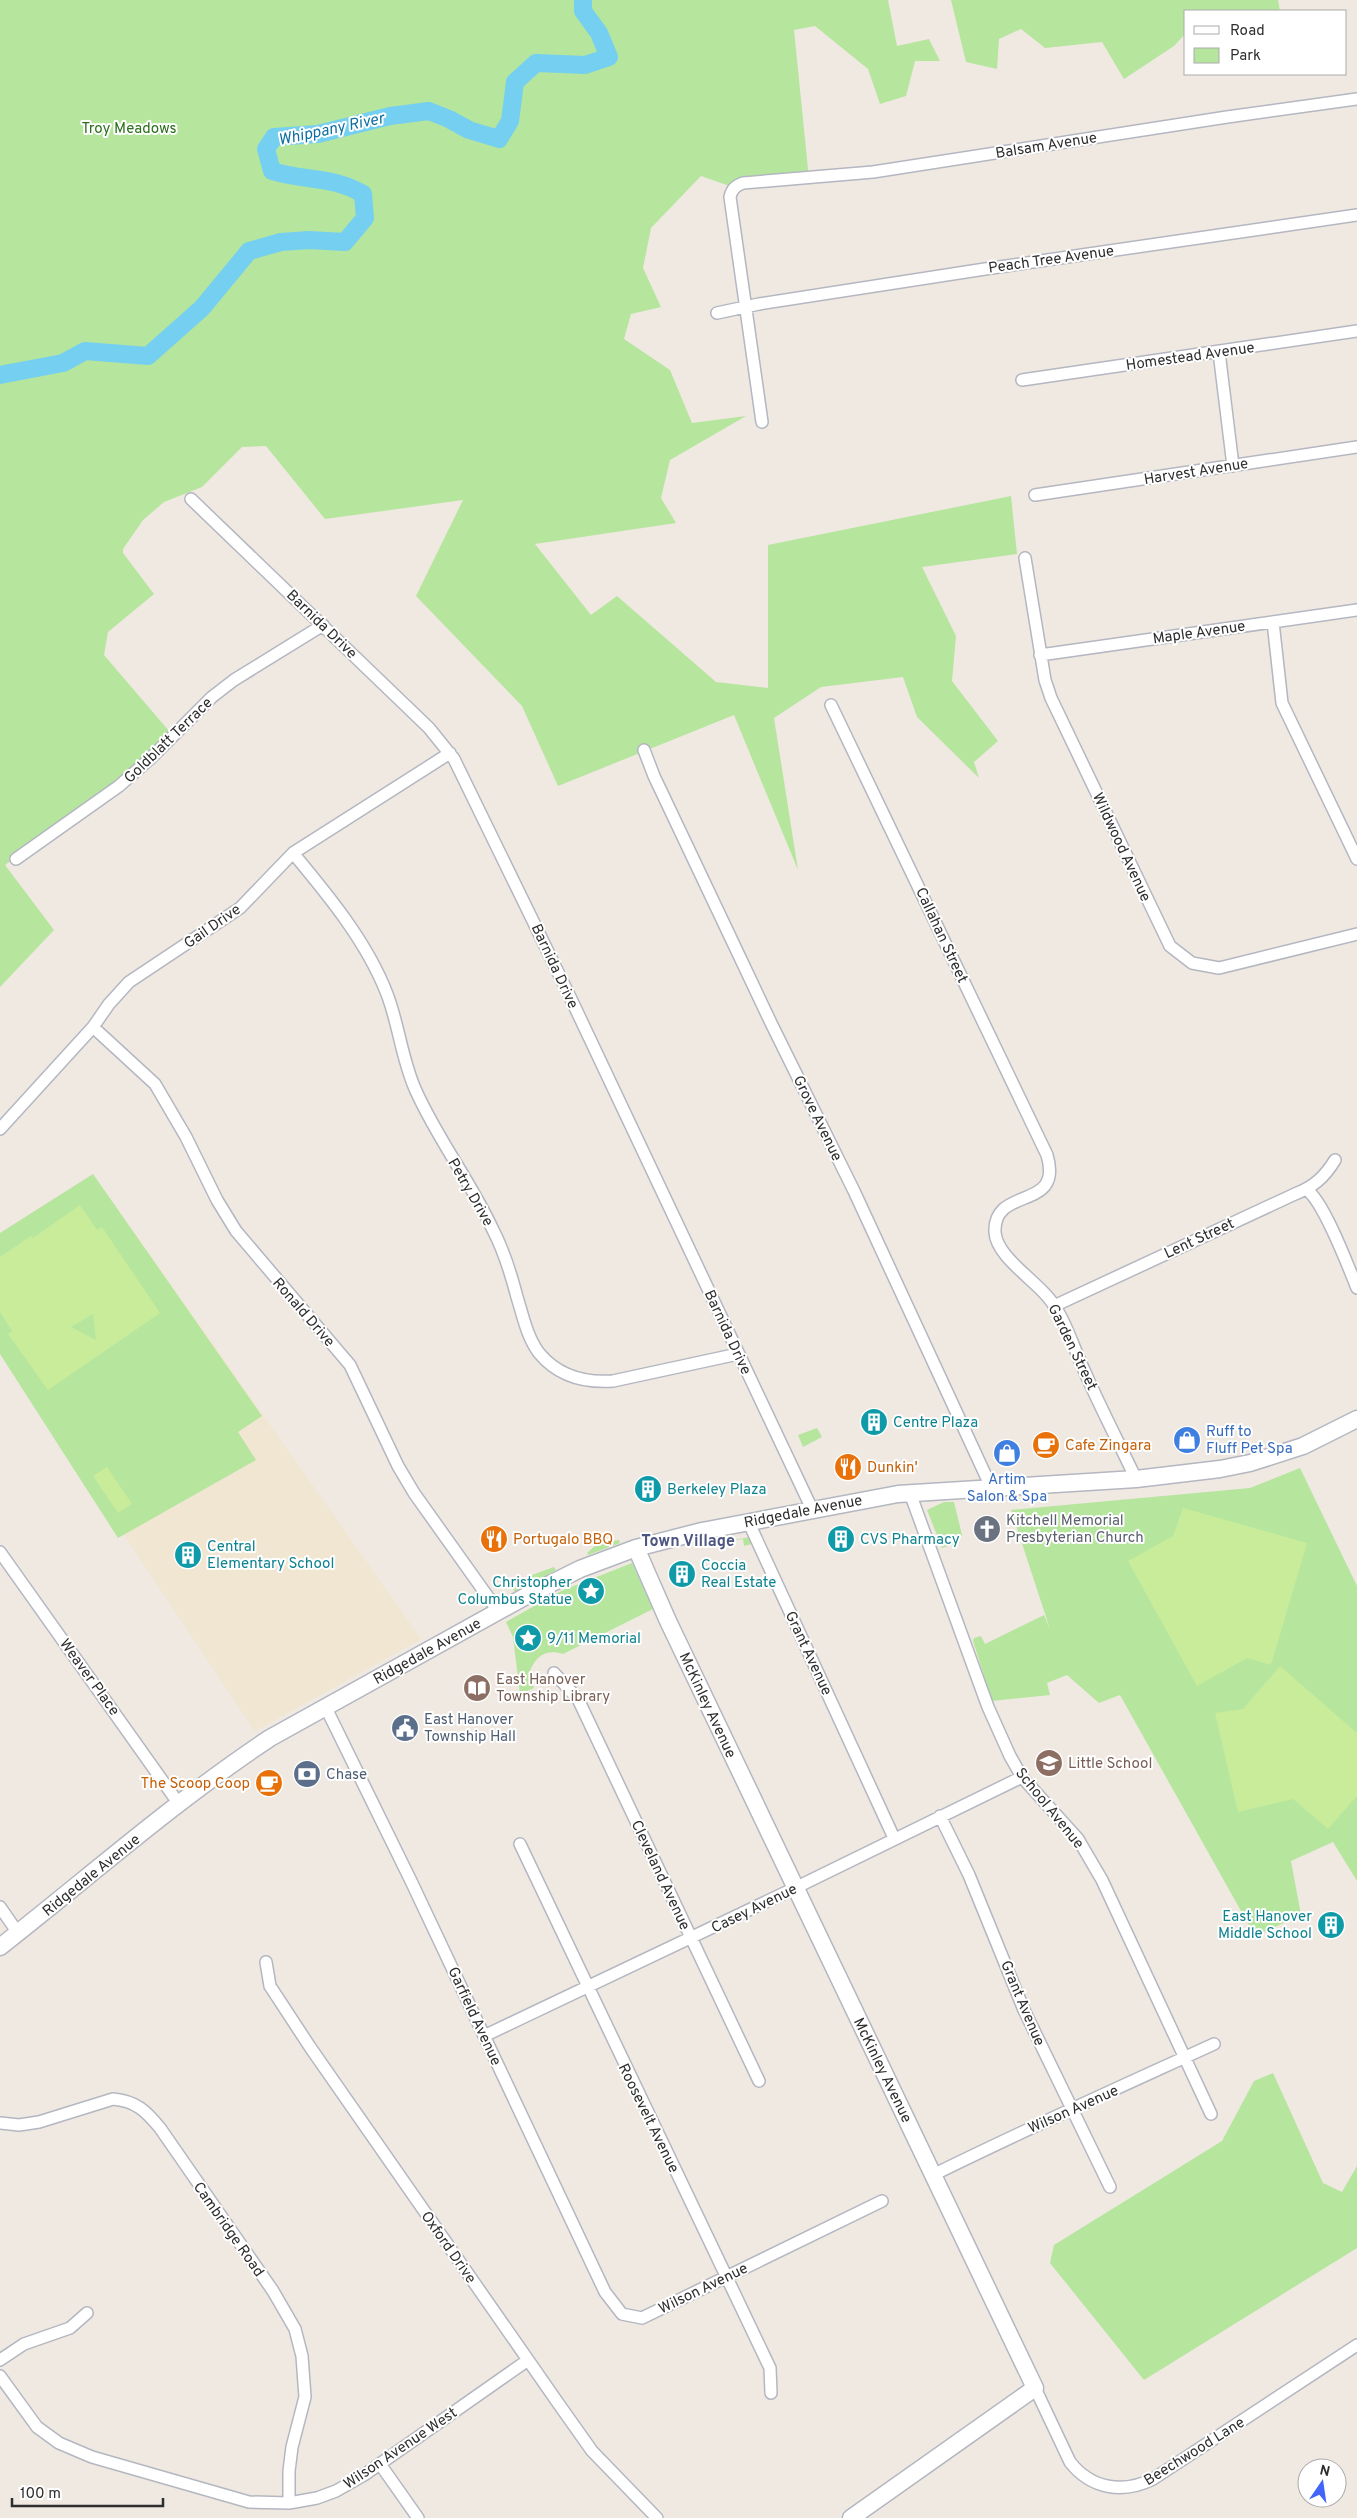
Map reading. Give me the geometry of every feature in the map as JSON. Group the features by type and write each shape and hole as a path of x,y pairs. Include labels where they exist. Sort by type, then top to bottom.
{"main road":[{"name":"Ridgedale Avenue","path":"0,1948 179,1804 235,1761 270,1738 498,1611 580,1569 636,1548 748,1521 910,1492 1136,1479 1189,1474 1250,1463 1304,1446 1357,1419"},
{"name":"McKinley Avenue","path":"636,1548 795,1888 1035,2388"},
{"path":"851,2518 1035,2388"}],"street":[{"name":"Balsam Avenue","path":"746,306 730,197 735,186 743,183 873,172 1227,116 1357,99"},
{"name":"Peach Tree Avenue","path":"718,313 746,306 985,268 1357,215"},
{"path":"746,306 762,422"},
{"name":"Homestead Avenue","path":"1022,380 1357,331"},
{"path":"1219,352 1233,466"},
{"name":"Harvest Avenue","path":"1035,495 1357,447"},
{"name":"Barnida Drive","path":"191,499 429,728 450,753 470,787 812,1510"},
{"name":"Wildwood Avenue","path":"1025,558 1040,655 1051,698 1151,910 1170,946 1180,956 1205,967 1226,968 1357,934"},
{"name":"Maple Avenue","path":"1040,655 1357,610"},
{"path":"1272,622 1282,703 1357,859"},
{"name":"Goldblatt Terrace","path":"16,859 119,786 234,680 323,625"},
{"name":"Callahan Street","path":"831,705 1050,1166"},
{"name":"Grove Avenue","path":"644,750 654,776 771,1023 854,1191 991,1487"},
{"name":"Gail Drive","path":"0,1129 94,1027 108,1004 130,982 240,908 293,853 450,753"},
{"name":"Petry Drive","path":"293,853 350,928 371,962 386,993 415,1088 440,1139 493,1229 512,1278 527,1329 540,1353 560,1371 586,1381 600,1382 614,1381 738,1354"},
{"name":"Ronald Drive","path":"94,1027 155,1084 186,1137 217,1200 236,1231 350,1365 398,1466 414,1493 498,1611"},
{"name":"Lent Street","path":"1054,1306 1307,1190 1325,1176 1335,1160"},
{"name":"Garden Street","path":"1050,1166 1050,1180 1044,1187 1006,1207 998,1218 995,1231 1002,1250 1054,1306 1136,1479"},
{"path":"1307,1190 1312,1194 1322,1212 1357,1288"},
{"name":"School Avenue","path":"910,1492 988,1707 1022,1777 1078,1839 1102,1880 1211,2114"},
{"name":"Grant Avenue","path":"748,1521 894,1838"},
{"name":"Weaver Place","path":"0,1552 179,1804"},
{"name":"Cleveland Avenue","path":"554,1674 578,1699 690,1939 759,2081"},
{"name":"Garfield Avenue","path":"326,1708 412,1881 605,2292 617,2309 631,2317"},
{"name":"Casey Avenue","path":"484,2036 690,1939 1022,1777"},
{"name":"Grant Avenue","path":"940,1816 968,1875 1024,2010 1110,2187"},
{"name":"Roosevelt Avenue","path":"520,1844 586,1987 770,2368 770,2394"},
{"path":"0,1907 18,1933"},
{"name":"Oxford Drive","path":"266,1962 270,1986 275,1994 528,2360 592,2451 657,2518"},
{"name":"Wilson Avenue","path":"933,2176 1071,2109 1214,2044"},
{"name":"Cambridge Road","path":"0,2123 19,2125 39,2122 113,2098 140,2106 160,2128 273,2291 295,2329 302,2356 304,2397 292,2447 289,2471 289,2503"},
{"name":"Wilson Avenue","path":"631,2317 642,2318 882,2201"},
{"path":"0,2360 24,2344 70,2328 88,2313"},
{"name":"Beechwood Lane","path":"1035,2388 1070,2462 1077,2470 1093,2482 1106,2487 1126,2488 1153,2479 1357,2345"},
{"name":"Wilson Avenue West","path":"0,2376 37,2427 59,2443 92,2456 248,2502 289,2503 336,2491 380,2464 528,2360"},
{"path":"380,2464 418,2518"}],"shaded area":[{"path":"93,1174 421,1639 255,1731 0,1350 0,1233"}],"green space":[{"name":"Troy Meadows","path":"0,0 888,0 897,46 929,39 940,61 915,61 906,96 880,104 868,69 815,26 794,30 809,179 738,189 701,176 651,228 643,268 661,307 631,314 624,339 670,370 692,423 746,416 670,460 661,498 676,523 535,544 591,615 617,596 716,682 768,688 768,545 1011,496 1017,554 922,567 956,636 952,681 998,741 974,762 979,778 917,717 903,677 821,687 774,718 798,870 734,715 558,786 522,706 416,596 463,500 325,519 266,446 242,447 202,487 164,502 143,520 123,549 123,553 154,594 108,632 104,655 175,738 5,865 54,930 0,987"},
{"path":"951,0 1278,0 1280,10 1184,10 1184,35 1174,46 1124,79 1102,42 1045,48 1021,29 999,39 997,69 966,62"},
{"path":"93,1174 262,1416 238,1432 256,1460 118,1538 0,1354 0,1233"},
{"path":"80,1205 97,1230 102,1227 160,1313 48,1390 8,1334 12,1331 0,1312 0,1257 31,1236 33,1238","holes":["93,1314 96,1340 71,1327"]},
{"path":"817,1428 822,1437 803,1447 798,1435"},
{"path":"107,1467 132,1504 118,1513 93,1476"},
{"path":"1300,1468 1357,1586 1357,1881 1333,1842 1291,1861 1301,1915 1255,1936 1120,1695 1099,1703 1067,1675 1047,1683 1050,1695 992,1701 973,1641 974,1638 981,1636 985,1644 1044,1615 1050,1629 1011,1510 1250,1488"},
{"path":"944,1502 954,1502 962,1535 958,1543 942,1548 927,1510"},
{"path":"1183,1508 1307,1543 1271,1665 1247,1658 1197,1686 1128,1561 1173,1536"},
{"path":"750,1537 752,1544 744,1546 743,1539 702,1546"},
{"path":"619,1540 620,1543 588,1555 587,1553 597,1544"},
{"path":"632,1563 653,1609 563,1654 551,1652 542,1655 534,1662 529,1673 534,1688 520,1694 513,1637 506,1622 561,1591"},
{"path":"554,1567 556,1570 515,1592 513,1589 529,1576"},
{"path":"1280,1666 1357,1733 1357,1796 1328,1829 1293,1799 1238,1812 1215,1713 1243,1709"},
{"path":"1273,2073 1323,2183 1342,2192 1357,2166 1357,2248 1144,2380 1050,2263 1054,2245 1222,2141 1254,2081"}],"waterway":[{"name":"Whippany River","path":"0,375 63,363 85,351 148,356 202,308 249,251 281,242 309,240 345,242 365,218 363,194 341,184 272,171 266,149 274,137 318,134 390,116 429,111 469,130 499,139 510,121 515,82 536,63 585,65 609,57 599,33 583,11 583,0"}],"place":[{"name":"Centre Plaza","path":"874,1422"},
{"name":"Ruff to Fluff Pet Spa","path":"1187,1440"},
{"name":"Cafe Zingara","path":"1046,1445"},
{"name":"Artim Salon & Spa","path":"1007,1453"},
{"name":"Dunkin'","path":"848,1467"},
{"name":"Berkeley Plaza","path":"648,1489"},
{"name":"Kitchell Memorial Presbyterian Church","path":"987,1529"},
{"name":"Portugalo BBQ","path":"494,1539"},
{"name":"CVS Pharmacy","path":"841,1539"},
{"name":"Central Elementary School","path":"188,1555"},
{"name":"Coccia Real Estate","path":"682,1574"},
{"name":"Christopher Columbus Statue","path":"591,1591"},
{"name":"9/11 Memorial","path":"528,1638"},
{"name":"East Hanover Township Library","path":"477,1688"},
{"name":"East Hanover Township Hall","path":"405,1728"},
{"name":"Little School","path":"1049,1763"},
{"name":"Chase","path":"307,1774"},
{"name":"The Scoop Coop","path":"269,1783"},
{"name":"East Hanover Middle School","path":"1331,1925"}],"district":[{"name":"Town Village","path":"688,1540"}]}
